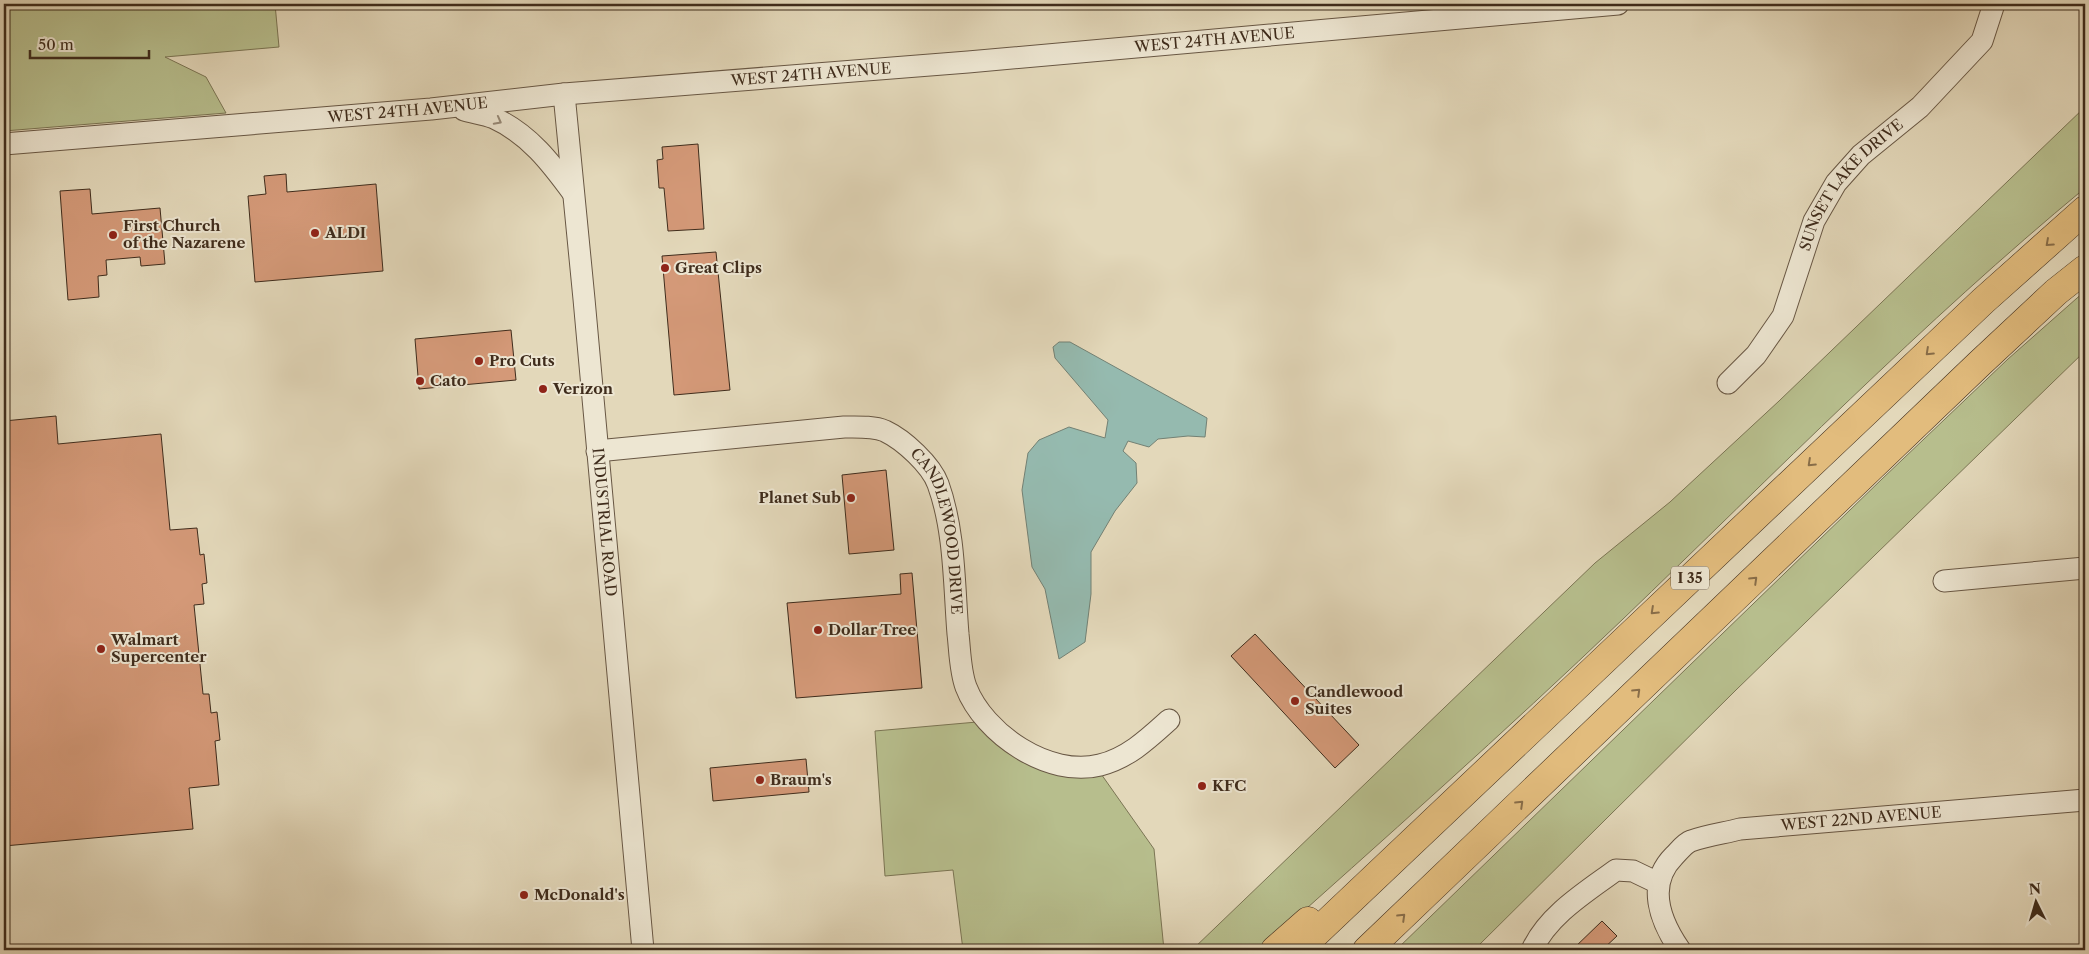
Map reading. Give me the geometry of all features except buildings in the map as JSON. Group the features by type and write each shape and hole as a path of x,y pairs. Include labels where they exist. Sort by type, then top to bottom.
{"highway":[{"name":"I 35","path":"1298,950 1983,301 2085,210"},
{"path":"1367,950 1979,364 2056,292 2085,269"},
{"path":"1275,950 1327,906 1381,870"}],"street":[{"name":"WEST 24TH AVENUE","path":"4,144 452,106 564,94 968,62 1618,4"},
{"name":"SUNSET LAKE DRIVE","path":"1728,383 1756,355 1783,316 1814,221 1836,183 1861,155 1920,107 1982,41 1994,4"},
{"name":"INDUSTRIAL ROAD","path":"564,94 643,950"},
{"path":"452,106 493,118 522,135 545,156 573,193"},
{"name":"CANDLEWOOD DRIVE","path":"597,451 844,427 864,427 884,431 901,441 919,456 938,482 948,526 960,655 966,686 979,712 1016,746 1042,760 1072,767 1100,765 1137,749 1169,720"},
{"path":"1944,581 2085,568"},
{"name":"WEST 22ND AVENUE","path":"1658,883 1667,863 1690,841 1740,830 2085,800"},
{"path":"1532,950 1538,938 1571,903 1616,870 1633,871 1658,883 1658,904 1668,932 1680,950"}],"green space":[{"path":"4,4 275,4 279,47 165,57 206,77 226,113 4,131"},
{"path":"2085,107 2085,188 1966,291 1850,399 1579,661 1260,950 1192,950 1595,563 1670,502 1779,401"},
{"path":"2085,291 2085,351 1736,690 1474,950 1396,950 1882,479 2008,359"},
{"path":"977,722 1009,753 1032,766 1099,771 1154,849 1164,950 963,950 953,870 885,876 875,731"}],"water":[{"path":"1059,342 1070,342 1207,418 1205,437 1188,436 1158,439 1149,447 1128,441 1123,451 1136,463 1137,483 1115,511 1091,552 1091,594 1085,642 1059,659 1045,589 1032,567 1022,490 1028,453 1039,440 1069,427 1105,438 1108,420 1055,358 1053,347"}],"place":[{"name":"ALDI","path":"315,233"},
{"name":"First Church of the Nazarene","path":"113,235"},
{"name":"Great Clips","path":"665,268"},
{"name":"Pro Cuts","path":"479,361"},
{"name":"Cato","path":"420,381"},
{"name":"Verizon","path":"543,389"},
{"name":"Planet Sub","path":"851,498"},
{"name":"Dollar Tree","path":"818,630"},
{"name":"Walmart Supercenter","path":"101,649"},
{"name":"Candlewood Suites","path":"1295,701"},
{"name":"Braum's","path":"760,780"},
{"name":"KFC","path":"1202,786"},
{"name":"McDonald's","path":"524,895"}]}
